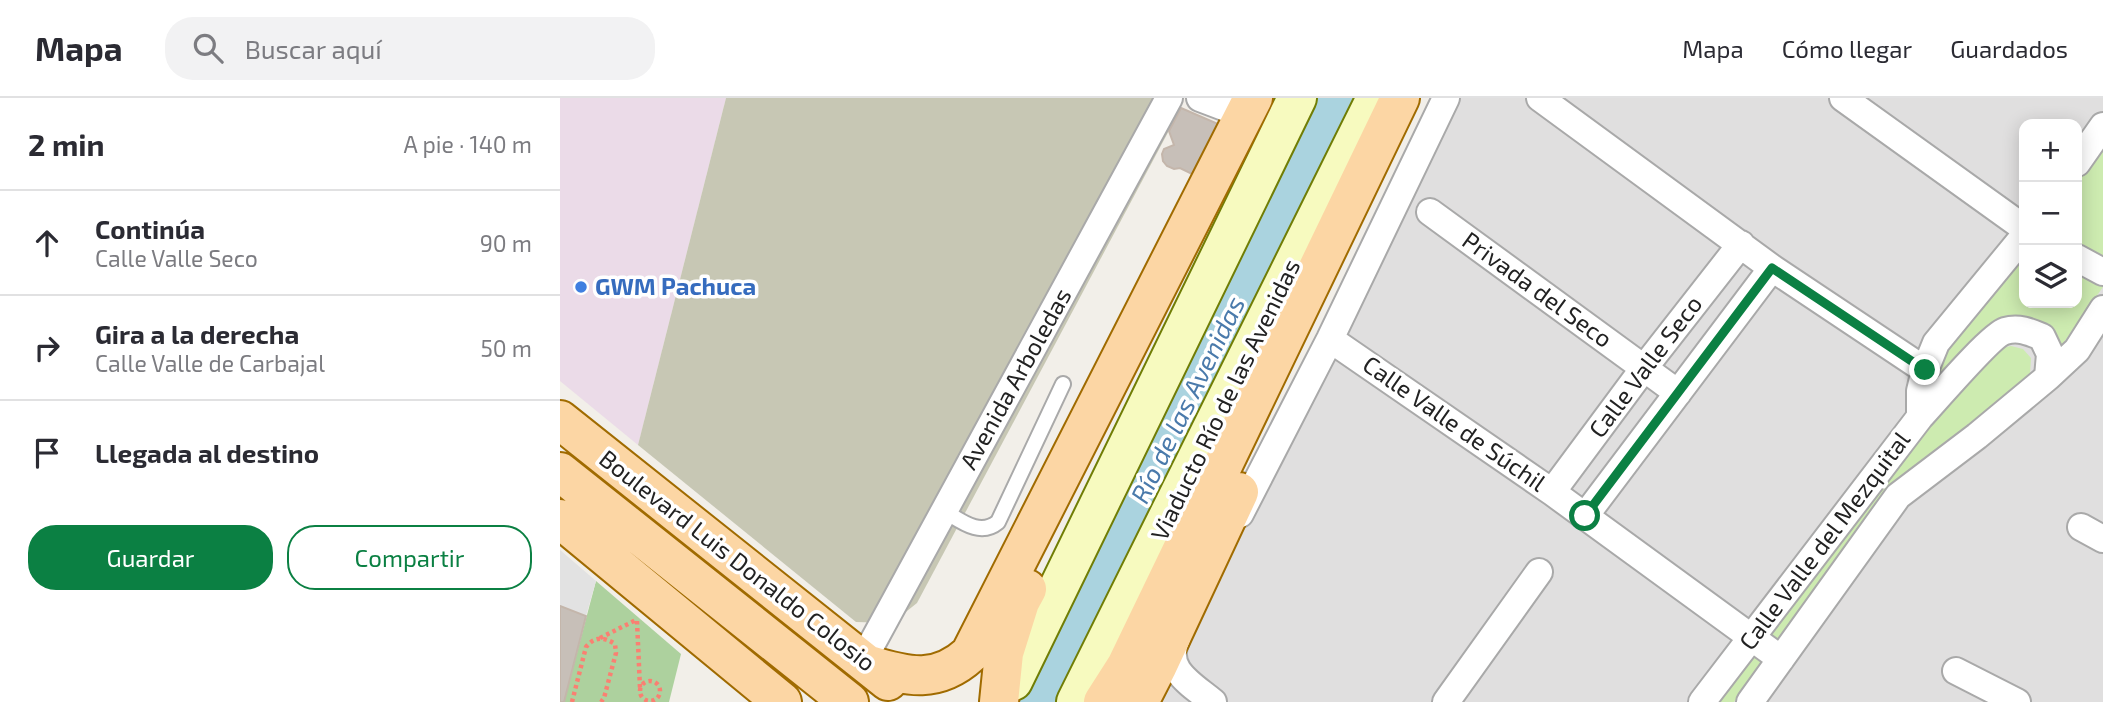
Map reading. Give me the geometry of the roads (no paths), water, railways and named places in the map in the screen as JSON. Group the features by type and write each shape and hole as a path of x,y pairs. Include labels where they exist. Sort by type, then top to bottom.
{"main road":[{"path":"1000,695 1297,98"},
{"name":"Viaducto Río de las Avenidas","path":"1076,702 1376,98"},
{"path":"1103,702 1126,666 1401,98"},
{"path":"1139,702 1424,98"},
{"path":"1000,695 1004,653 1020,602 1177,292 1256,104"},
{"path":"866,663 896,673 920,676 956,667 971,654 1256,104"},
{"name":"Boulevard Luis Donaldo Colosio","path":"560,420 914,702"},
{"path":"560,449 878,702"},
{"path":"560,472 849,702"},
{"path":"560,519 770,698"},
{"path":"971,654 975,677 1000,695"}],"street":[{"name":"Avenida Arboledas","path":"866,663 944,511 1169,98"},
{"path":"1200,98 1256,104"},
{"path":"1213,702 1181,676 1173,664 1172,648 1330,339 1446,98"},
{"path":"1540,98 1772,268 1925,370"},
{"path":"1843,98 2019,224"},
{"path":"2082,156 2103,126"},
{"name":"Privada del Seco","path":"1430,212 1678,393"},
{"name":"Calle Valle del Mezquital","path":"1702,702 1920,416 1920,391 1936,343 2019,242"},
{"name":"Calle Valle Seco","path":"1552,492 1741,244"},
{"path":"2082,261 2103,272"},
{"name":"Calle Valle Seco","path":"1585,516 1772,268"},
{"name":"Calle Valle del Mezquital","path":"1750,702 1898,496 2048,377 2077,350 2103,309"},
{"path":"1920,416 2003,331 2023,329 2042,337 2050,354 2048,377"},
{"name":"Calle Valle de Súchil","path":"1330,339 1552,492 1781,659"},
{"path":"1446,702 1539,572"},
{"path":"1956,671 2017,702"}],"lane":[{"path":"944,511 979,529 986,529 998,522 1063,384"}],"waterway":[{"name":"Río de las Avenidas","path":"1040,702 1337,98"}],"place":[{"name":"GWM Pachuca","path":"581,287"}]}
